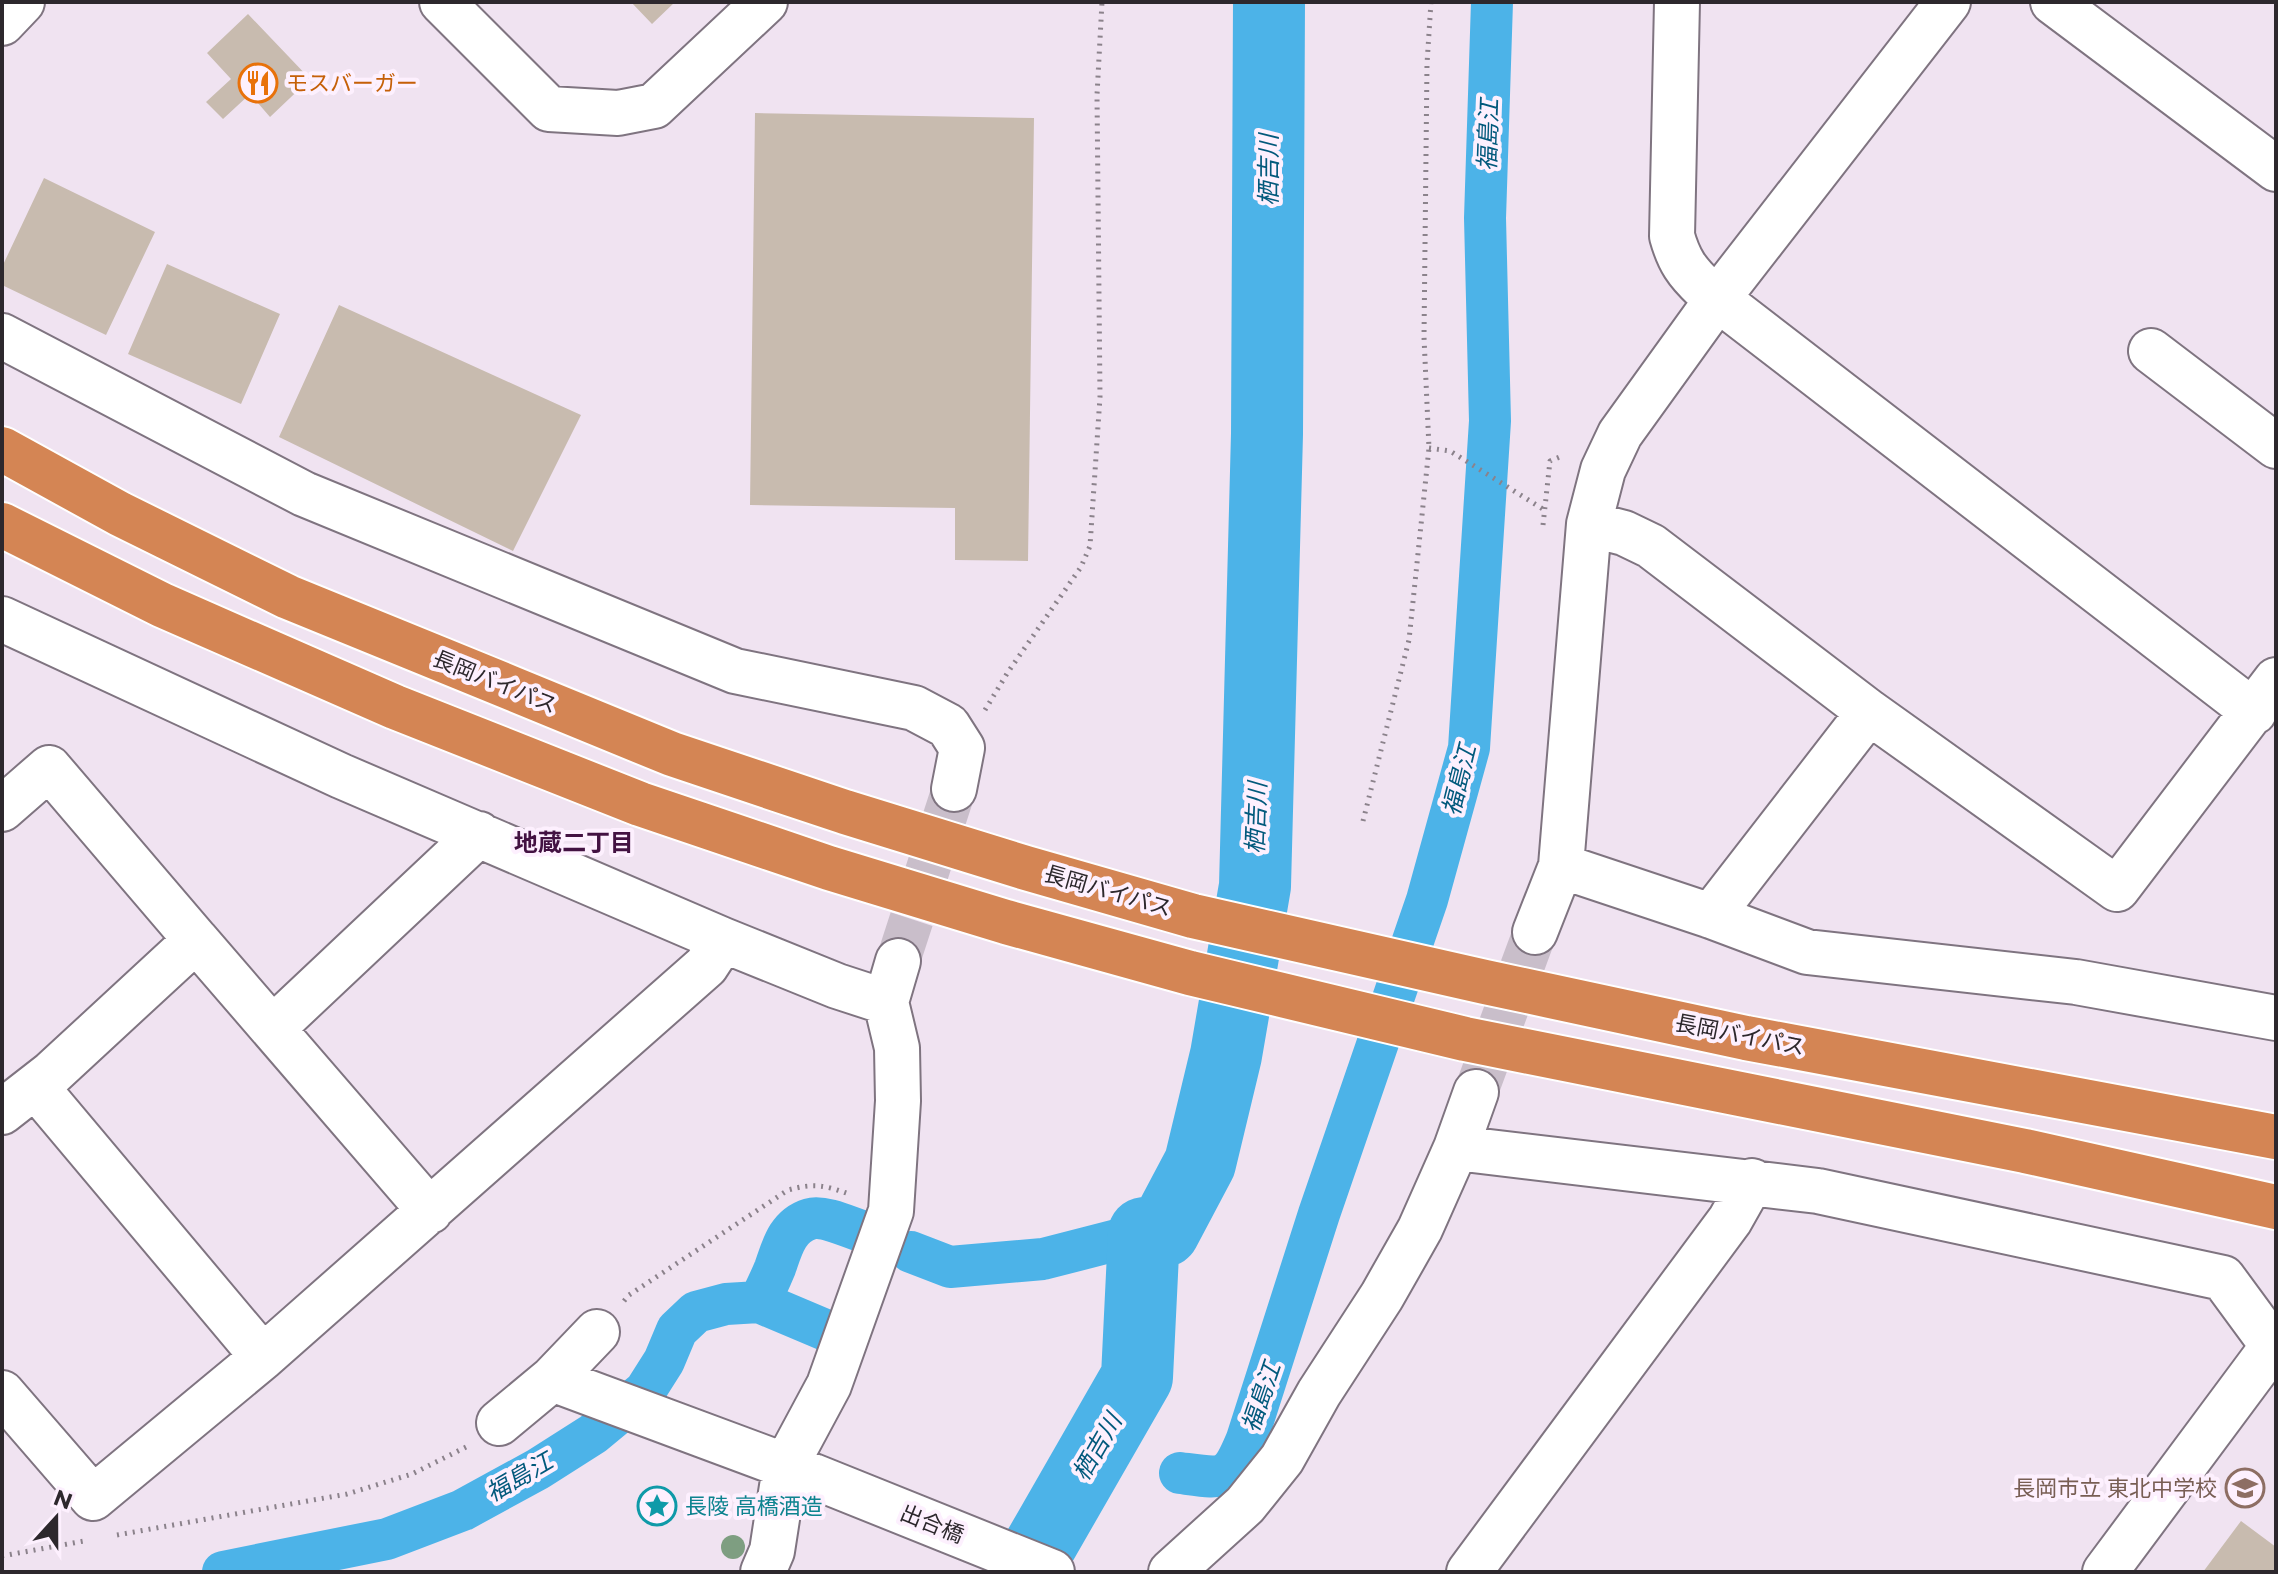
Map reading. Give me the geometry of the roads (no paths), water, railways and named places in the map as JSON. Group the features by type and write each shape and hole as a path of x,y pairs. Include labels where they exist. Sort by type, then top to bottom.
{"highway":[{"name":"長岡バイパス","path":"2,449 120,514 288,597 497,683 672,754 1026,868 1193,916 1485,982 1746,1038 2276,1137"},
{"path":"2,525 205,624 395,707 640,804 829,868 1006,922 1190,973 1465,1039 2025,1151 2276,1207"}],"street":[{"path":"2,23 22,2"},
{"path":"442,2 549,109 618,113 654,106 765,2"},
{"path":"1589,524 1624,533 1651,546 1869,712 2117,889 2265,696 1689,274 1678,257 1672,236 1677,2"},
{"path":"1535,932 1561,866 1589,524 1603,470 1620,434 1718,298 1948,2"},
{"path":"2053,2 2276,169"},
{"path":"2,336 304,494 735,671 914,708 948,726 958,769"},
{"path":"2151,351 2276,446"},
{"path":"8,634 723,940 837,986 886,1002"},
{"path":"1711,916 1869,712"},
{"path":"2,809 49,768 430,1211"},
{"path":"273,1028 479,834"},
{"path":"1561,866 1807,952 2076,982 2276,1018"},
{"path":"196,940 19,1100 263,1357"},
{"path":"2,1393 93,1498 263,1357 430,1211 706,966 723,940"},
{"path":"763,1572 891,1211 898,1101 897,1048 886,1002 898,961"},
{"path":"1171,1572 1245,1505 1282,1459 1420,1229 1456,1148 1476,1092"},
{"path":"1456,1148 1818,1191 2223,1278 2274,1344 2105,1572"},
{"path":"1469,1572 1730,1220 1752,1181"},
{"path":"499,1423 561,1383 597,1332"},
{"name":"出合橋","path":"561,1383 799,1471 1052,1572"}],"waterway":[{"name":"栖吉川","path":"1025,1572 1137,1377 1144,1233 1164,1231 1200,1163 1226,1055 1255,886 1267,434 1269,2"},
{"name":"福島江","path":"1180,1473 1224,1474 1235,1463 1247,1439 1319,1214 1427,900 1469,748 1490,421 1485,218 1492,2"},
{"name":"福島江","path":"759,1302 786,1239 802,1222 823,1219 864,1232"},
{"name":"福島江","path":"911,1252 950,1267 1043,1259 1144,1233"},
{"name":"福島江","path":"223,1572 387,1539 463,1510 538,1469 593,1434 645,1391 664,1361 677,1330 696,1312 726,1304 759,1302 830,1332"}],"tunnel":[{"path":"898,961 954,789"},
{"path":"1476,1092 1535,932"}],"place":[{"name":"モスバーガー","path":"258,83"},
{"name":"長岡市立 東北中学校","path":"2245,1488"},
{"name":"長陵 高橋酒造","path":"657,1506"}],"district":[{"name":"地蔵二丁目","path":"574,842"}]}
